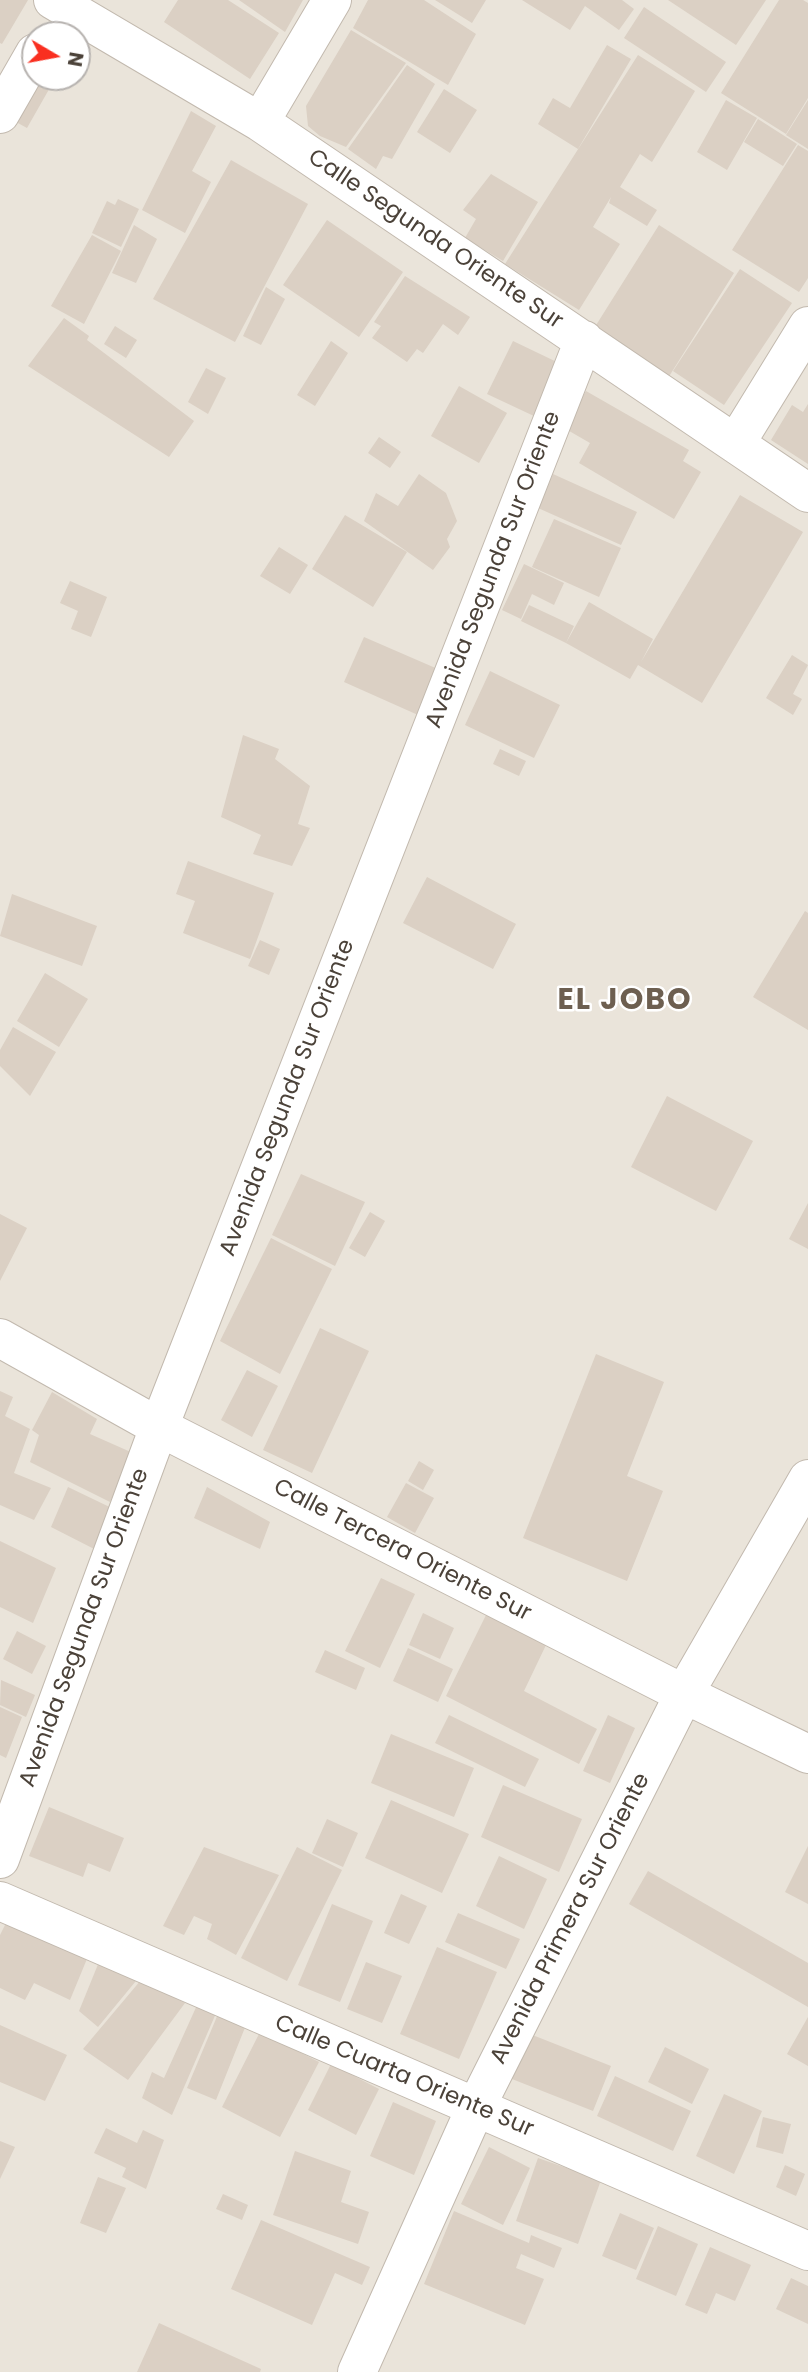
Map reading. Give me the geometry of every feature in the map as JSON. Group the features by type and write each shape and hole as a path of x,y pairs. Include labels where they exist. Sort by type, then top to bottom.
{"street":[{"path":"260,122 332,0"},
{"name":"Calle Segunda Oriente Sur","path":"53,14 175,70 260,122 808,493"},
{"path":"0,114 21,77"},
{"path":"736,443 808,326"},
{"name":"Avenida Segunda Sur Oriente","path":"0,1859 159,1427 584,340"},
{"name":"Calle Tercera Oriente Sur","path":"0,1338 159,1427 684,1695 808,1754"},
{"name":"Avenida Primera Sur Oriente","path":"357,2372 475,2109 684,1695 808,1479"},
{"name":"Calle Cuarta Oriente Sur","path":"0,1901 808,2251"}],"shaded area":[{"path":"0,0 808,0 808,2372 0,2372"}],"building":[{"path":"0,0 28,0 2,44 0,43"},
{"path":"178,0 228,0 279,33 250,79 164,22"},
{"path":"239,0 303,0 285,32"},
{"path":"368,0 424,0 476,34 448,85 353,28"},
{"path":"435,0 486,0 472,23"},
{"path":"522,0 622,0 634,9 619,30 585,6 570,30"},
{"path":"668,0 766,0 736,45"},
{"path":"779,0 803,0 808,3 808,98 786,134 721,93"},
{"path":"644,7 726,62 706,92 624,38"},
{"path":"351,30 406,63 346,147 320,136 308,126 306,106"},
{"path":"607,45 631,59 578,149 538,124 553,98 570,108"},
{"path":"638,55 695,91 652,162 640,154 620,187 657,210 647,226 609,203 611,197 593,227 620,244 579,310 505,264"},
{"path":"407,65 435,84 392,159 383,156 376,169 348,149"},
{"path":"444,89 477,110 450,153 417,132"},
{"path":"24,91 48,91 27,128 5,116"},
{"path":"726,100 757,118 727,170 697,152"},
{"path":"808,100 808,149 786,135"},
{"path":"191,111 216,126 192,171 211,182 185,233 142,210"},
{"path":"758,119 797,144 783,166 744,142"},
{"path":"798,145 808,151 808,278 799,292 732,250"},
{"path":"231,160 308,204 235,342 153,299"},
{"path":"491,174 538,202 503,261 465,238 476,219 463,210"},
{"path":"118,199 139,209 121,247 92,233 107,201 115,205"},
{"path":"327,220 403,272 359,337 283,285"},
{"path":"134,225 157,239 136,283 112,273"},
{"path":"659,225 734,273 668,378 593,330"},
{"path":"92,235 121,251 84,324 51,306"},
{"path":"740,269 792,303 724,405 673,371"},
{"path":"405,276 470,317 458,335 443,324 423,353 417,349 407,362 372,338 381,326 374,322"},
{"path":"266,287 285,299 261,345 243,336"},
{"path":"64,318 89,336 87,340 194,421 169,457 28,366"},
{"path":"115,326 137,340 126,358 104,344"},
{"path":"331,341 348,353 315,406 297,395"},
{"path":"513,341 561,364 536,417 487,394"},
{"path":"206,368 226,378 208,414 188,402"},
{"path":"459,386 507,413 479,463 431,436"},
{"path":"586,391 689,450 683,461 701,472 674,519 579,463 590,443 564,428"},
{"path":"808,404 808,464 771,440 792,405 803,412"},
{"path":"379,437 401,452 390,468 368,453"},
{"path":"419,474 446,493 457,521 447,539 450,547 433,570 364,521 376,493 398,506"},
{"path":"553,474 637,512 621,545 538,508"},
{"path":"740,495 803,532 702,703 638,665 630,679 566,643 589,602 653,639 641,662"},
{"path":"345,515 407,552 373,607 312,569"},
{"path":"554,519 621,548 599,597 532,567"},
{"path":"279,547 308,565 290,594 260,576"},
{"path":"524,564 564,583 554,605 532,594 521,619 502,610"},
{"path":"70,581 107,597 91,637 71,629 78,611 60,603"},
{"path":"529,605 574,626 566,643 521,621"},
{"path":"364,637 447,673 427,719 344,682"},
{"path":"792,655 808,665 793,694 802,699 793,715 766,698"},
{"path":"490,671 560,705 534,758 465,725"},
{"path":"243,735 279,749 275,759 310,786 298,824 310,828 292,866 253,854 261,835 221,817"},
{"path":"500,749 526,761 519,776 493,764"},
{"path":"188,861 274,893 250,959 183,933 195,901 176,894"},
{"path":"427,877 516,924 493,969 403,923"},
{"path":"12,894 97,926 82,966 0,936"},
{"path":"805,911 808,913 808,1030 753,997"},
{"path":"260,940 280,949 269,975 248,966"},
{"path":"45,973 88,999 59,1047 17,1021"},
{"path":"13,1027 56,1052 30,1096 0,1066 0,1050"},
{"path":"667,1096 753,1141 716,1211 631,1167"},
{"path":"301,1174 365,1202 335,1266 272,1235"},
{"path":"808,1203 808,1249 789,1239"},
{"path":"370,1212 385,1221 365,1257 349,1248"},
{"path":"0,1214 27,1228 0,1281"},
{"path":"271,1238 332,1269 280,1374 220,1341"},
{"path":"320,1328 369,1351 312,1473 263,1450"},
{"path":"596,1354 664,1382 627,1476 663,1491 627,1581 523,1538"},
{"path":"247,1370 278,1386 252,1437 221,1420"},
{"path":"0,1391 13,1397 5,1416 30,1429 14,1473 51,1488 34,1520 0,1505"},
{"path":"52,1392 97,1419 90,1434 133,1453 110,1502 30,1462 39,1435 32,1430"},
{"path":"419,1461 434,1470 423,1490 408,1481"},
{"path":"406,1483 434,1498 415,1533 387,1517"},
{"path":"68,1487 120,1512 102,1553 51,1527"},
{"path":"207,1487 270,1522 260,1549 194,1518"},
{"path":"0,1541 56,1568 33,1623 0,1607"},
{"path":"381,1578 415,1594 380,1668 345,1651"},
{"path":"423,1613 454,1628 440,1659 409,1645"},
{"path":"486,1615 546,1645 524,1691 597,1729 579,1764 446,1696"},
{"path":"17,1631 46,1646 32,1674 3,1659"},
{"path":"408,1648 453,1669 438,1702 393,1681"},
{"path":"325,1650 365,1668 356,1690 315,1672"},
{"path":"1,1680 35,1695 26,1717 0,1705"},
{"path":"0,1707 22,1717 6,1758 0,1755"},
{"path":"449,1715 539,1759 525,1787 435,1743"},
{"path":"608,1715 635,1728 610,1783 583,1771"},
{"path":"391,1734 474,1768 454,1817 371,1783"},
{"path":"503,1785 582,1819 559,1872 481,1837"},
{"path":"391,1800 469,1834 442,1893 365,1858"},
{"path":"49,1807 124,1838 110,1872 88,1863 83,1877 29,1856"},
{"path":"327,1819 358,1833 343,1867 312,1853"},
{"path":"808,1846 808,1904 785,1892"},
{"path":"204,1847 279,1875 236,1955 207,1939 212,1924 194,1916 184,1935 163,1926"},
{"path":"297,1847 342,1870 287,1981 241,1958"},
{"path":"499,1856 547,1879 524,1929 476,1906"},
{"path":"648,1871 808,1963 808,2007 629,1904"},
{"path":"401,1894 427,1906 409,1944 384,1933"},
{"path":"332,1904 373,1921 340,2002 298,1985"},
{"path":"458,1913 520,1939 506,1969 445,1942"},
{"path":"7,1921 89,1954 70,2000 34,1983 25,2000 0,1988 0,1935"},
{"path":"437,1947 497,1972 459,2059 400,2034"},
{"path":"101,1957 140,1976 98,2027 79,2011"},
{"path":"366,1962 402,1976 382,2023 347,2009"},
{"path":"141,1980 185,2003 128,2080 83,2049"},
{"path":"198,2003 217,2011 172,2115 142,2098 152,2072 164,2078"},
{"path":"218,2014 246,2025 216,2100 187,2088"},
{"path":"808,2017 808,2066 787,2054"},
{"path":"0,2025 67,2055 45,2101 0,2082"},
{"path":"260,2032 319,2062 280,2137 222,2107"},
{"path":"530,2034 611,2066 593,2111 512,2079"},
{"path":"665,2047 709,2069 692,2104 648,2082"},
{"path":"331,2064 379,2089 356,2135 308,2110"},
{"path":"615,2076 691,2111 673,2151 597,2116"},
{"path":"724,2094 762,2111 734,2174 696,2156"},
{"path":"393,2102 436,2121 414,2175 370,2156"},
{"path":"763,2117 791,2124 783,2154 756,2147"},
{"path":"106,2128 137,2143 143,2130 164,2140 146,2189 122,2177 126,2168 94,2153"},
{"path":"0,2141 15,2147 0,2179"},
{"path":"489,2147 530,2168 503,2225 461,2204"},
{"path":"295,2151 351,2171 341,2202 369,2212 358,2244 273,2215"},
{"path":"538,2158 601,2180 578,2244 516,2221"},
{"path":"785,2165 805,2174 796,2196 776,2187"},
{"path":"98,2177 126,2188 106,2233 80,2223"},
{"path":"223,2194 248,2205 242,2220 216,2209"},
{"path":"454,2211 529,2243 531,2235 562,2248 554,2268 521,2254 516,2268 544,2279 525,2325 424,2284"},
{"path":"620,2213 654,2228 636,2270 602,2256"},
{"path":"261,2220 370,2267 362,2285 335,2273 312,2325 231,2289"},
{"path":"658,2226 698,2244 676,2296 636,2279"},
{"path":"710,2247 751,2265 735,2301 716,2293 707,2314 685,2305"},
{"path":"791,2278 808,2286 808,2324 776,2309"},
{"path":"159,2323 261,2369 260,2372 137,2372"}],"district":[{"name":"EL JOBO","path":"625,1001"}]}
